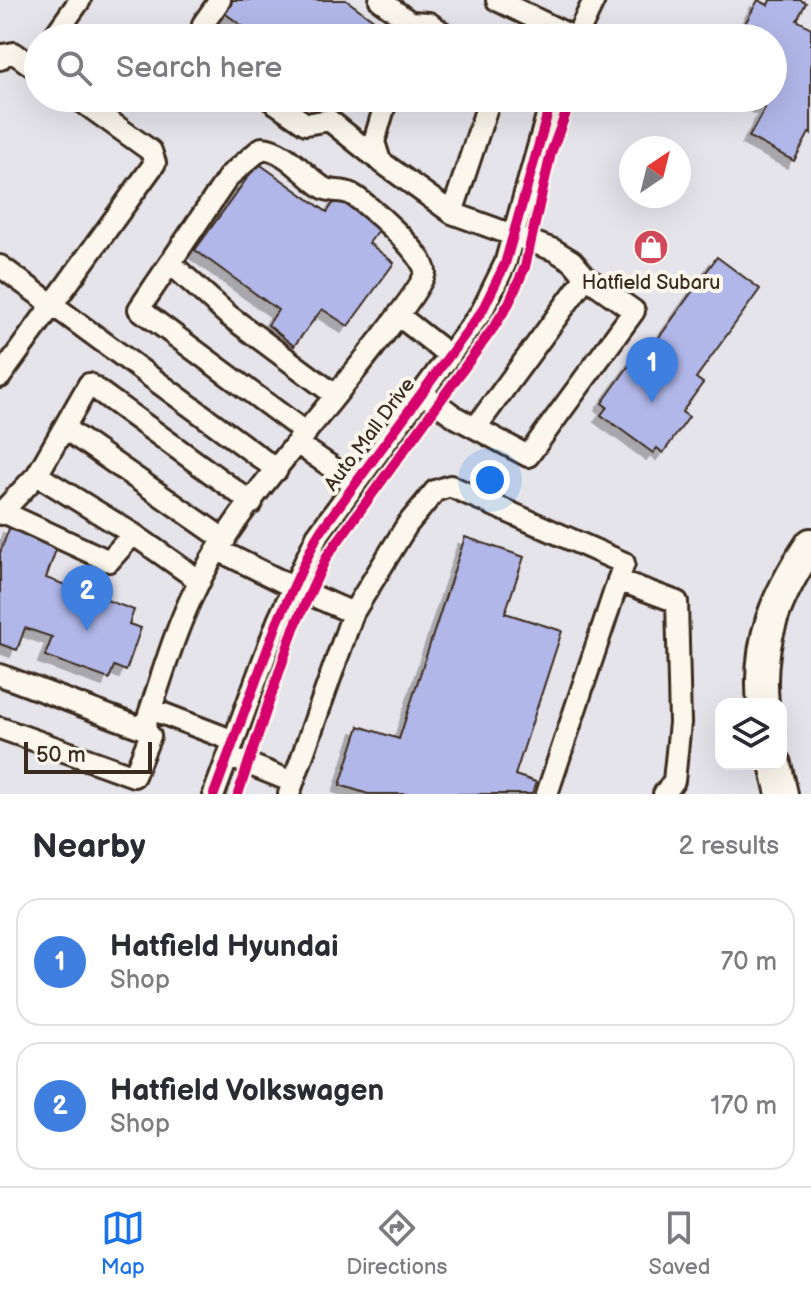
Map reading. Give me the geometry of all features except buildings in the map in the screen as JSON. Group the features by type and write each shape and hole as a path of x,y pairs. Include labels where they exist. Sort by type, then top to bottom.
{"highway":[{"path":"763,698 761,663 768,629 791,574 811,544"},
{"path":"776,770 782,794"}],"street":[{"path":"63,24 80,0"},
{"path":"203,24 220,0"},
{"path":"380,0 402,24"},
{"path":"497,0 546,24"},
{"path":"582,24 594,0"},
{"path":"0,59 3,55 14,53 24,58"},
{"path":"0,377 155,163 151,151 97,112"},
{"path":"288,112 306,124 329,120 452,213 554,250 634,311 528,456 457,418 422,393"},
{"path":"380,161 374,142 383,112"},
{"path":"452,213 485,112"},
{"name":"Auto Mall Drive","path":"214,794 293,587 317,536 450,356 495,288 548,112"},
{"path":"144,729 193,593 222,545 277,470 302,438 335,395 398,315 422,281 425,271 421,260 388,224 349,193 325,190 274,149 262,148 229,176 139,309 302,438 355,483"},
{"path":"170,263 228,315 335,395"},
{"path":"0,266 277,470"},
{"path":"476,427 586,277"},
{"path":"398,315 450,356"},
{"path":"133,534 109,561 1,513 37,475 89,384 252,503"},
{"path":"64,428 222,545 293,587 353,613"},
{"path":"37,475 133,534 200,581"},
{"path":"151,709 231,749 291,788 353,613 407,525 435,491 450,486 624,563 547,794"},
{"path":"618,580 677,602 680,723 674,781 664,794"},
{"path":"0,675 144,729 150,736 134,776 0,728"}],"cycle path":[{"path":"214,794 278,621 317,536 482,311 505,264 548,112"},
{"path":"238,794 294,628 327,556 509,303 525,267 551,153 566,112"}],"place":[{"name":"Hatfield Subaru","path":"651,247"},
{"name":"Hatfield Hyundai","path":"652,403"},
{"name":"Hatfield Volkswagen","path":"87,631"}]}
